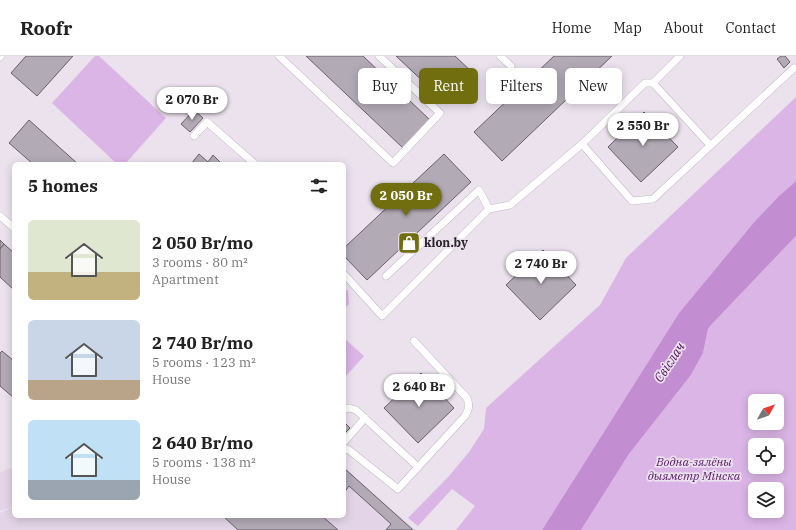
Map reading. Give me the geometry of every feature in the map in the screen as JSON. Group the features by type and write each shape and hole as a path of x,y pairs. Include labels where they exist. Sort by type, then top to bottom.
{"lane":[{"path":"279,56 393,163 440,114 379,56"},
{"path":"500,56 511,66"},
{"path":"346,276 382,316 489,209 510,205 582,144 645,83 653,83 680,56"},
{"path":"582,144 632,201 653,200 794,68"},
{"path":"653,83 710,145"},
{"path":"194,136 207,122 253,162"},
{"path":"386,276 479,190 489,209"},
{"path":"0,216 12,226"},
{"path":"346,449 398,489 465,416 469,409 469,404 462,392 414,341"},
{"path":"346,409 356,410 366,418 418,467"},
{"path":"346,440 366,418"}],"shaded area":[{"path":"12,468 12,507 0,511 0,472"},
{"path":"346,470 416,530 0,530 0,513 12,508 12,518 346,518"}],"green space":[{"path":"95,56 99,56 166,118 127,162 115,162 52,103"},
{"path":"796,97 796,181 755,221 679,313 542,530 456,530 475,506 452,489 418,526 408,518 449,476 469,452 484,429 486,408 600,305 626,258"},
{"name":"Водна-зялёны дыяметр Мінска","path":"796,236 796,530 581,530 629,454 691,375 703,353 708,329"},
{"path":"346,290 348,291 349,304 346,307"},
{"path":"346,340 364,356 346,376"}],"water":[{"name":"Свіслач","path":"796,181 796,236 708,329 703,353 691,375 629,454 581,530 542,530 679,313 755,221"}],"building":[{"path":"26,56 73,56 37,96 11,73"},
{"path":"306,56 363,56 376,68 358,68 358,104 411,104 411,102 431,121 404,149"},
{"path":"396,56 455,56 468,68 419,68 419,78 411,70 411,68 409,68"},
{"path":"554,56 612,56 599,68 565,68 565,101 502,161 474,132 503,104 557,104 557,68 541,68"},
{"path":"781,56 785,56 790,62 784,68 777,59"},
{"path":"194,110 203,118 190,132 181,124"},
{"path":"644,112 678,147 641,182 608,147"},
{"path":"29,120 76,162 31,162 9,143"},
{"path":"199,154 208,162 193,162"},
{"path":"444,154 471,182 367,280 346,258 346,246"},
{"path":"213,155 220,162 208,162"},
{"path":"0,240 4,244 0,249"},
{"path":"4,244 12,251 12,288 0,277 0,249"},
{"path":"543,250 576,285 540,320 506,285"},
{"path":"2,351 12,359 12,396 0,386 0,353"},
{"path":"421,373 454,408 418,443 384,408"},
{"path":"346,424 350,428 346,432"},
{"path":"346,470 413,530 386,530 391,524 349,486 346,490"},
{"path":"225,518 324,518 338,530 238,530"}],"place":[{"name":"klon.by","path":"409,243"}]}
